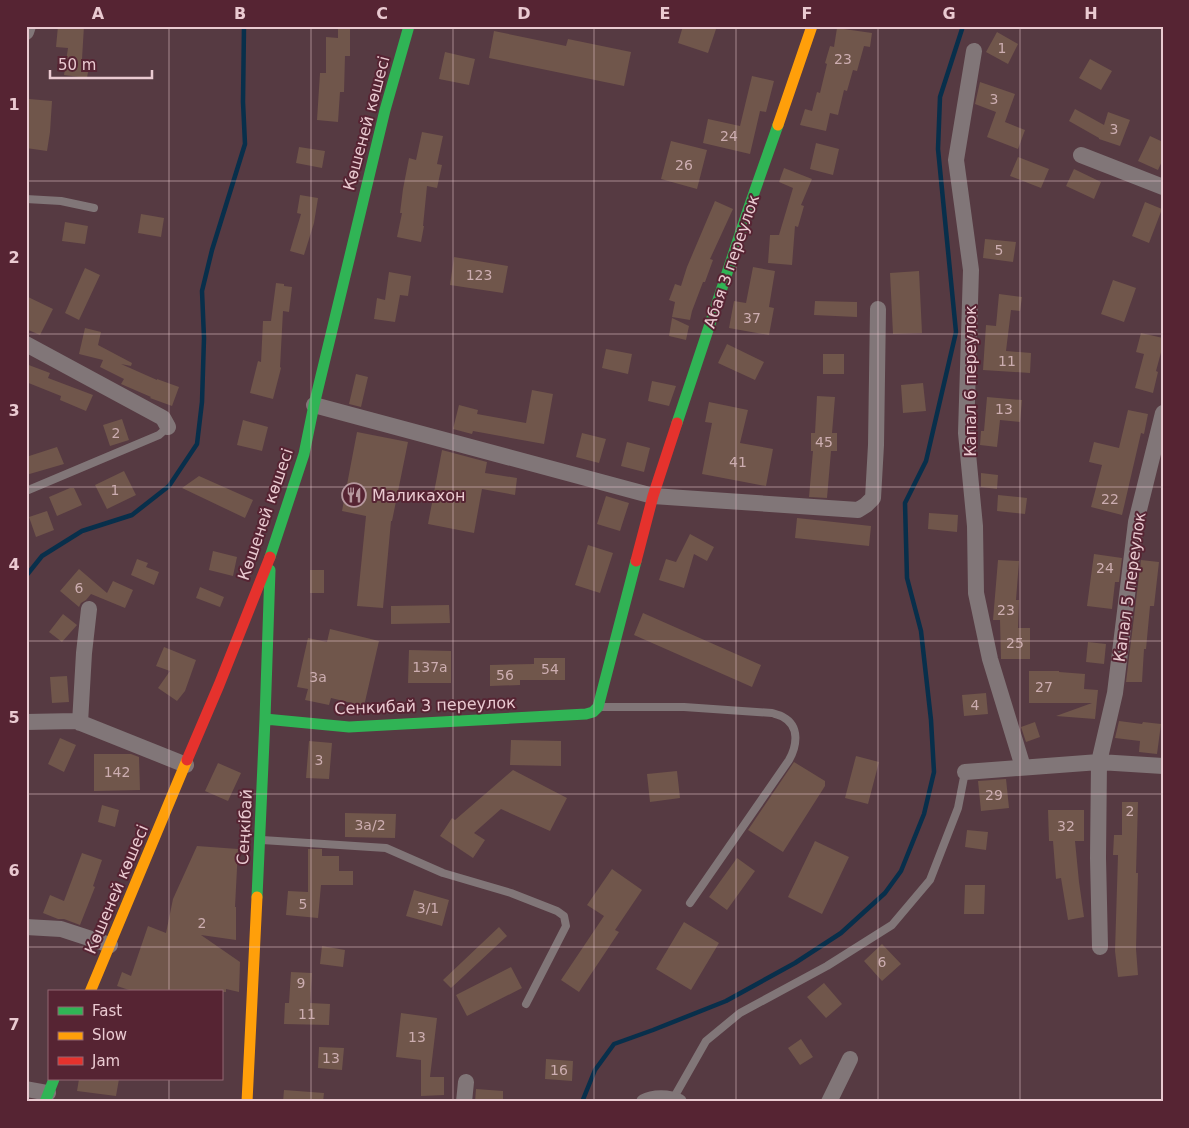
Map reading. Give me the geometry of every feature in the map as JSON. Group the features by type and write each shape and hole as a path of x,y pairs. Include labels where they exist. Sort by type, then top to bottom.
{"street":[{"path":"26,32 28,26"},
{"name":"Көшеней көшесі","path":"91,990 186,765 271,554 304,454 314,404 385,110 409,26"},
{"name":"Абая 3 переулок","path":"598,707 652,496 812,26"},
{"name":"Капал 6 переулок","path":"974,51 956,160 971,270 966,433 975,526 976,593 990,660 1023,767"},
{"path":"1081,155 1163,187"},
{"path":"314,404 652,496 858,510 872,498 876,445 878,309"},
{"path":"26,344 163,418 168,427"},
{"name":"Капал 5 переулок","path":"1100,947 1098,858 1099,762 1115,693 1136,522 1163,413"},
{"name":"Сеңкібай","path":"247,1102 266,718 271,554"},
{"path":"80,723 84,653 89,609"},
{"name":"Сенкибай 3 переулок","path":"266,718 349,728 586,714 593,712 598,707"},
{"path":"26,722 80,723 186,765"},
{"path":"965,772 1099,762 1163,766"},
{"path":"26,927 61,929 110,945"},
{"path":"829,1102 850,1059"},
{"path":"464,1102 466,1082"},
{"path":"26,1089 49,1091"},
{"path":"644,1102 649,1098 676,1100"}],"lane":[{"path":"26,199 61,202 94,208"},
{"path":"26,491 159,435 168,427"},
{"path":"598,707 684,707 772,713 783,716 791,723 796,741 794,751 789,760 690,903"},
{"path":"676,1100 706,1040 740,1013 827,966 892,924 930,880 958,808 965,772"},
{"path":"260,840 386,848 443,873 511,893 564,916 566,926 526,1004"}],"building":[{"path":"58,26 84,26 82,59 90,60 87,78 64,75 68,48 56,47"},
{"path":"338,26 350,26 350,56 345,56 344,92 340,92 338,122 317,120 320,73 326,73 326,37 338,38"},
{"path":"683,26 717,26 708,53 678,43"},
{"path":"837,28 872,33 870,47 864,46 857,71 853,70 847,91 844,90 838,115 830,113 826,131 800,125 805,109 812,111 817,92 820,93 827,64 825,63 830,46 834,47"},
{"path":"494,31 566,46 568,39 631,52 624,86 489,58"},
{"path":"997,32 1018,44 1008,64 986,52"},
{"path":"445,52 475,59 469,85 439,79"},
{"path":"1090,59 1112,71 1101,90 1079,78"},
{"path":"752,76 774,81 766,112 760,111 750,154 703,143 708,119 740,126"},
{"path":"980,82 1015,94 1005,122 1025,130 1018,149 987,137 996,112 975,104"},
{"path":"29,99 52,101 47,151 26,148"},
{"path":"1075,109 1104,125 1108,112 1130,120 1120,146 1099,139 1069,121"},
{"path":"422,132 443,136 437,164 442,165 437,188 427,186 421,242 397,237 409,158 416,160"},
{"path":"1150,136 1163,142 1163,159 1158,170 1138,161"},
{"path":"671,141 707,150 697,189 661,179"},
{"path":"816,143 839,149 833,175 810,169"},
{"path":"299,147 325,151 322,168 296,163"},
{"path":"1018,157 1049,169 1041,188 1010,176"},
{"path":"784,168 812,179 801,205 804,206 798,227 795,226 792,265 768,263 770,235 779,235 793,188 779,182"},
{"path":"1074,169 1101,182 1094,199 1066,186"},
{"path":"300,195 318,198 314,223 304,255 290,251 301,214 297,213"},
{"path":"715,201 733,209 710,259 713,260 690,320 672,317 675,302 669,300 675,284 681,286"},
{"path":"1145,202 1162,209 1149,243 1132,236"},
{"path":"141,214 164,218 161,237 138,233"},
{"path":"65,222 88,226 85,244 62,241"},
{"path":"985,239 1016,242 1013,262 983,258"},
{"path":"454,257 508,266 503,293 450,285"},
{"path":"753,267 775,271 769,307 774,308 769,335 729,328 734,301 746,303"},
{"path":"85,268 100,275 79,320 65,313"},
{"path":"919,271 922,333 893,334 890,273"},
{"path":"389,272 411,276 408,296 400,295 395,322 374,319 377,298 385,300"},
{"path":"1113,280 1136,288 1124,322 1101,314"},
{"path":"276,283 292,287 289,312 283,311 281,368 273,399 250,393 258,361 261,362 263,321 271,321"},
{"path":"999,294 1022,297 1020,311 1011,310 1006,351 1031,353 1030,373 983,370 986,325 996,326"},
{"path":"26,296 53,309 40,335 26,329"},
{"path":"815,301 857,302 857,317 814,315"},
{"path":"672,318 689,326 686,340 669,336"},
{"path":"85,328 101,332 98,345 132,363 131,366 121,364 157,380 179,387 172,406 121,384 124,379 100,367 103,360 79,354"},
{"path":"1141,333 1163,338 1153,393 1135,388 1144,354 1136,352"},
{"path":"727,344 764,362 755,380 718,363"},
{"path":"606,349 632,354 628,374 602,368"},
{"path":"823,354 844,354 844,374 823,374"},
{"path":"26,364 50,373 48,378 93,395 86,411 60,400 61,396 26,382"},
{"path":"356,374 368,377 361,407 349,404"},
{"path":"652,381 676,386 669,406 648,401"},
{"path":"923,383 926,411 903,413 901,385"},
{"path":"532,390 553,394 544,444 473,431 472,434 453,429 459,405 478,410 477,414 526,423"},
{"path":"817,396 835,397 832,433 837,433 837,451 831,451 827,498 809,497 813,451 811,451 811,433 815,433"},
{"path":"987,397 1022,400 1020,422 1000,420 997,447 980,445 981,431 984,431"},
{"path":"709,402 748,410 740,443 773,449 766,486 702,474 712,423 705,422"},
{"path":"1128,410 1148,414 1144,434 1141,433 1122,515 1091,507 1102,465 1089,462 1094,442 1119,448"},
{"path":"122,419 129,440 110,446 103,425"},
{"path":"243,420 268,427 262,451 237,445"},
{"path":"357,432 408,442 391,521 383,608 357,606 366,516 342,511"},
{"path":"582,433 606,439 599,463 576,457"},
{"path":"627,442 650,448 644,472 621,466"},
{"path":"57,447 64,464 26,475 26,457"},
{"path":"442,450 487,462 485,473 517,478 515,495 482,489 474,533 428,524"},
{"path":"124,471 136,495 107,509 95,485"},
{"path":"981,473 998,475 997,489 981,487"},
{"path":"199,476 253,500 245,518 182,488"},
{"path":"74,488 82,505 57,516 49,497"},
{"path":"998,495 1027,498 1025,514 997,511"},
{"path":"606,496 629,503 620,531 597,524"},
{"path":"47,511 54,530 36,537 29,517"},
{"path":"929,513 958,515 957,532 928,529"},
{"path":"797,518 871,526 869,546 795,538"},
{"path":"690,534 714,547 707,561 694,554 684,588 659,580 666,559 676,562"},
{"path":"588,545 613,553 600,593 575,585"},
{"path":"213,551 237,557 233,576 209,570"},
{"path":"1094,554 1122,558 1119,582 1115,582 1112,609 1087,606"},
{"path":"137,559 148,563 146,567 159,572 154,585 131,575"},
{"path":"998,560 1019,561 1016,600 1019,600 1018,628 1030,628 1030,659 1001,659 1000,620 993,620"},
{"path":"1141,560 1159,562 1154,606 1150,606 1142,682 1126,682"},
{"path":"79,569 107,593 113,581 133,590 125,608 91,594 79,607 60,591"},
{"path":"310,570 324,570 324,593 310,593"},
{"path":"200,587 224,597 220,607 196,598"},
{"path":"449,605 450,623 391,624 391,606"},
{"path":"643,613 761,665 752,687 634,635"},
{"path":"63,614 77,625 62,642 49,632"},
{"path":"330,629 379,641 364,706 331,698 329,705 305,700 308,689 297,687 308,638 327,642"},
{"path":"1088,642 1106,644 1104,664 1086,662"},
{"path":"164,647 196,660 185,691 177,701 158,688 170,671 156,666"},
{"path":"409,650 451,651 451,683 408,683"},
{"path":"534,658 565,658 565,680 520,680 520,685 490,686 490,665 534,664"},
{"path":"1029,671 1059,671 1085,674 1084,689 1098,690 1095,719 1056,716 1092,703 1029,703"},
{"path":"67,676 69,702 52,703 50,677"},
{"path":"986,693 988,714 964,716 962,695"},
{"path":"1119,721 1161,724 1157,754 1139,752 1140,741 1115,738"},
{"path":"1035,722 1040,737 1026,742 1021,727"},
{"path":"60,738 76,745 64,772 48,764"},
{"path":"511,740 561,741 561,766 510,765"},
{"path":"309,741 332,743 329,779 306,778"},
{"path":"94,754 131,754 139,757 140,790 94,791"},
{"path":"856,756 879,762 868,804 845,798"},
{"path":"794,762 825,781 825,786 783,852 748,830"},
{"path":"218,763 241,773 228,801 205,791"},
{"path":"513,770 567,798 550,831 501,809 474,833 485,840 473,858 440,836 452,818 455,820"},
{"path":"677,771 680,798 650,802 647,774"},
{"path":"1006,779 1009,808 981,811 978,781"},
{"path":"1122,802 1138,802 1136,949 1138,975 1118,977 1115,951 1118,855 1113,855 1114,835 1122,835"},
{"path":"102,805 119,810 115,827 98,822"},
{"path":"1048,810 1084,810 1084,841 1075,841 1084,917 1068,920 1061,878 1056,879 1053,841 1049,841"},
{"path":"345,813 396,814 395,838 345,837"},
{"path":"967,830 988,832 986,850 965,847"},
{"path":"815,841 849,857 822,914 788,897"},
{"path":"197,846 238,849 235,907 236,940 201,935 240,962 239,992 226,989 226,992 222,992 222,990 129,990 117,986 122,972 131,976 148,926 166,933 173,899"},
{"path":"308,849 322,849 322,856 339,856 339,871 353,871 353,885 321,885 318,918 286,915 288,891 308,892"},
{"path":"82,853 102,860 93,886 95,887 80,925 43,913 50,895 64,901"},
{"path":"737,858 755,871 727,910 709,897"},
{"path":"612,869 642,890 615,930 619,932 579,992 561,980 604,916 587,905"},
{"path":"965,885 985,885 984,914 964,914"},
{"path":"414,890 449,900 442,926 406,916"},
{"path":"684,922 719,943 691,990 656,969"},
{"path":"499,927 507,936 451,988 443,980"},
{"path":"882,944 901,964 882,981 864,961"},
{"path":"322,946 345,950 343,967 320,964"},
{"path":"511,967 522,988 467,1016 456,995"},
{"path":"291,972 312,973 310,1003 330,1004 329,1025 284,1024 285,1003 289,1003"},
{"path":"824,983 842,1004 826,1018 807,997"},
{"path":"401,1013 437,1018 430,1077 444,1077 444,1095 421,1096 421,1060 396,1057"},
{"path":"801,1039 813,1057 800,1065 788,1048"},
{"path":"319,1047 344,1048 342,1070 318,1068"},
{"path":"546,1059 573,1061 572,1081 545,1079"},
{"path":"79,1080 119,1080 116,1096 77,1091"},
{"path":"476,1089 503,1091 503,1102 475,1102"},
{"path":"284,1090 324,1093 323,1102 283,1102"}],"waterway":[{"path":"26,576 42,556 82,531 132,515 169,486 197,444 202,402 204,338 202,291 212,250 245,144 243,102 244,26"},
{"path":"582,1102 595,1070 614,1044 726,1001 795,963 841,933 885,893 901,871 924,814 934,772 931,720 921,631 907,578 905,503 926,461 956,332 938,149 940,97 963,26"}],"traffic: fast":[{"path":"270,557 304,454 385,110 409,26"},
{"path":"677,423 778,125"},
{"path":"265,719 349,727 586,714 593,712 598,707 636,561"},
{"path":"257,897 270,570"},
{"path":"45,1102 54,1080"}],"traffic: slow":[{"path":"778,125 812,26"},
{"path":"91,990 187,760"},
{"path":"247,1102 257,897"}],"traffic: jam":[{"path":"636,561 653,496 677,423"},
{"path":"187,760 270,557"}],"place":[{"name":"Маликахон","path":"354,495"}]}
